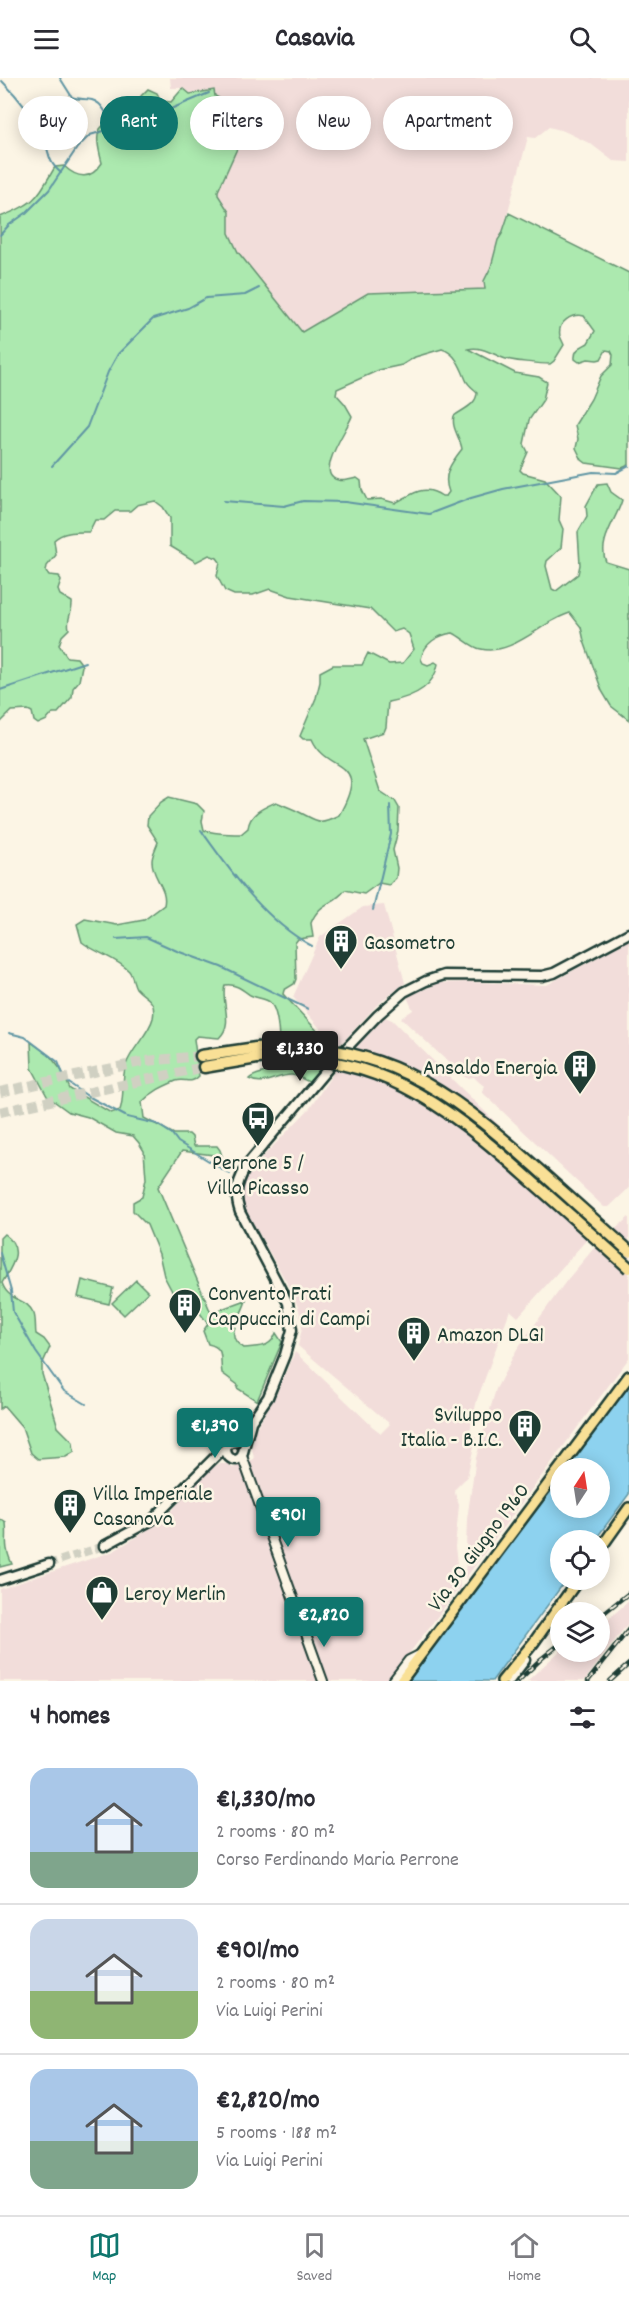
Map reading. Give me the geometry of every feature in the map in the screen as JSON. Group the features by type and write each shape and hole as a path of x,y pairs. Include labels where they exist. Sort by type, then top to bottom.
{"highway":[{"path":"203,1062 302,1047 339,1051 376,1061 422,1081 449,1096 487,1125 629,1251"},
{"path":"257,1053 341,1064 383,1076 420,1093 478,1134 629,1268"}],"main road":[{"path":"205,1468 237,1453 251,1422 267,1397 290,1340 292,1322 288,1303 240,1212 236,1200 238,1180 249,1162 336,1059 385,1008 413,986 444,975 543,976 554,973 629,933"},
{"name":"Via 30 Giugno 1960","path":"401,1681 629,1376"},
{"path":"104,1546 152,1520 230,1443 237,1453"},
{"path":"610,1535 629,1508"},
{"path":"0,1581 49,1564"},
{"path":"509,1681 571,1590"},
{"path":"502,1681 534,1644"}],"street":[{"path":"237,1453 249,1479 323,1681"},
{"name":"Via 30 Giugno 1960","path":"393,1681 409,1660 421,1654"}],"shaded area":[{"path":"170,78 629,78 629,162 613,161 591,144 564,131 549,127 535,138 528,137 502,234 484,281 485,289 368,293 302,332 238,252 229,233 229,212 218,195 236,150 284,150 284,96 215,96 214,90 190,94 183,88 171,88"},
{"path":"384,905 405,983 376,1006 337,1048 293,997 320,937 363,907"},
{"name":"Ansaldo Energia","path":"629,940 629,1188 609,1207 604,1207 484,1094 482,1091 484,1086 474,1077 463,1076 401,1018 413,1010 407,997 439,983 547,985"},
{"path":"385,1017 392,1020 531,1157 597,1228 518,1317 510,1310 477,1400 469,1435 476,1437 467,1477 454,1490 459,1505 455,1547 460,1587 388,1681 0,1681 0,1589 114,1551 162,1521 210,1469 219,1464 228,1464 233,1468 254,1459 252,1448 255,1430 276,1395 295,1352 373,1427 381,1433 390,1424 298,1346 302,1328 293,1294 242,1200 244,1183 250,1170 310,1108 336,1069"},
{"path":"629,1217 629,1358 555,1458 550,1458 550,1464 465,1579 467,1519 476,1458 496,1389 517,1349 567,1280 595,1247"},
{"path":"629,1601 629,1622 610,1647 610,1617"},
{"path":"550,1660 550,1662 598,1662 584,1681 527,1681"}],"green space":[{"path":"183,88 190,94 214,90 215,96 190,96 190,150 236,150 218,191 218,195 229,212 229,233 238,252 302,332 368,293 485,289 484,281 509,213 629,273 629,465 622,468 586,463 576,448 578,439 575,425 591,399 601,376 612,365 613,355 611,351 606,350 601,359 579,362 575,359 577,351 588,343 595,331 584,316 570,317 563,323 560,336 564,345 550,364 512,360 482,349 468,349 515,373 539,377 547,382 543,400 529,420 524,444 528,452 520,470 523,473 545,479 561,496 559,520 563,529 561,548 547,561 546,566 552,589 556,591 578,574 580,565 578,532 587,516 586,506 598,484 607,483 611,492 622,500 606,538 604,554 606,562 629,569 629,720 611,706 602,691 581,627 570,613 559,617 516,643 493,650 478,648 453,633 428,644 421,659 428,665 435,662 438,664 432,680 412,695 388,702 384,732 363,739 380,791 395,801 399,808 398,831 393,850 397,868 396,878 389,885 379,883 364,894 345,890 319,911 311,923 313,937 298,939 295,943 296,979 294,984 284,990 283,994 336,1051 309,1082 291,1075 260,1082 249,1079 271,1069 276,1063 279,1040 275,1012 268,1001 250,995 235,986 225,985 227,1019 224,1032 219,1038 197,1036 194,1039 199,1076 191,1081 179,1080 166,1085 142,1102 144,1118 174,1134 189,1134 194,1146 217,1146 220,1150 222,1156 182,1151 158,1187 211,1313 246,1300 235,1326 234,1338 237,1343 244,1348 263,1346 271,1342 276,1333 282,1342 257,1401 237,1388 238,1385 222,1373 220,1351 208,1344 203,1331 208,1324 200,1313 173,1293 164,1276 159,1254 147,1225 133,1211 133,1202 142,1197 146,1179 144,1151 139,1143 133,1136 116,1133 88,1117 69,1112 47,1096 32,1068 31,1042 50,1056 62,1071 70,1089 111,1113 120,1110 126,1065 151,1024 153,1006 149,999 136,988 129,971 82,942 77,924 85,919 117,925 144,920 164,905 164,893 154,873 152,861 158,842 147,825 148,816 169,797 197,804 204,811 202,821 204,830 217,833 241,834 248,828 254,815 276,802 317,821 324,821 339,815 348,797 351,784 349,775 344,768 319,750 312,739 303,739 300,736 316,698 320,672 333,665 362,665 368,653 389,664 403,663 414,649 409,634 402,629 393,632 370,609 290,596 270,589 253,595 234,595 225,591 217,576 220,562 217,558 209,555 196,562 170,546 170,518 163,507 155,501 137,505 130,511 115,511 104,520 95,520 89,532 66,534 54,540 56,555 47,566 46,571 49,575 59,576 60,595 72,602 68,621 69,629 62,636 59,645 67,657 77,658 80,662 82,666 79,681 73,688 72,697 58,713 53,713 47,720 38,724 34,721 32,712 28,710 12,711 0,723 0,217 21,208 34,199 55,167 64,166 84,176 98,169 102,163 99,150 98,133 100,130 100,150 178,150 178,96 176,96","holes":["442,349 451,354 469,385 477,392 475,400 454,416 454,425 462,449 449,469 447,475 449,492 446,496 423,490 395,503 381,499 367,500 361,481 357,478 340,481 331,476 329,469 331,460 352,416 336,394 337,389 379,370 402,365 415,357"]},
{"path":"148,89 158,96 141,96"},
{"path":"4,1234 14,1246 15,1258 2,1283 9,1294 31,1308 35,1316 36,1334 50,1347 42,1365 42,1374 58,1427 73,1442 74,1452 66,1457 38,1459 31,1453 22,1427 4,1406 0,1409 0,1238"},
{"path":"82,1280 113,1288 109,1304 78,1297"},
{"path":"136,1280 148,1292 124,1315 112,1303"},
{"path":"0,1519 6,1523 7,1547 12,1564 0,1567"}],"water":[{"path":"629,1384 629,1494 602,1530 550,1530 550,1590 559,1590 492,1681 408,1681 550,1489 550,1518 610,1518 610,1458 573,1458"}],"waterway":[{"path":"60,78 72,97 92,100 100,105"},
{"path":"2,81 34,121 45,141 50,159 61,173"},
{"path":"0,235 49,190 77,148 90,135 149,118 209,93"},
{"path":"52,466 87,427 108,372 118,354 153,319 188,308 206,298 245,295 259,288"},
{"path":"224,501 284,506 303,501 345,502 429,514 503,489 593,472 616,473 629,466"},
{"path":"0,690 85,662"},
{"path":"373,910 391,834 390,805"},
{"path":"201,830 237,879 264,909 295,936 312,946"},
{"path":"116,939 146,937 221,967 308,1009"},
{"path":"9,1033 25,1037 58,1062 66,1081 86,1095 127,1117 157,1124 172,1134 178,1142 230,1174"},
{"path":"0,1253 11,1291 13,1312 36,1352 64,1391 86,1404"}],"tunnel":[{"path":"0,1092 146,1061 201,1056"},
{"path":"0,1112 204,1067"},
{"path":"49,1564 104,1546"}],"railway":[{"path":"610,1608 629,1593"},
{"path":"588,1681 629,1629"},
{"path":"518,1681 550,1652"},
{"path":"610,1681 629,1664"}],"place":[{"name":"Gasometro","path":"341,970"},
{"name":"Ansaldo Energia","path":"580,1095"},
{"name":"Perrone 5 / Villa Picasso","path":"258,1147"},
{"name":"Convento Frati Cappuccini di Campi","path":"185,1334"},
{"name":"Amazon DLG1","path":"414,1362"},
{"name":"Sviluppo Italia - B.I.C.","path":"525,1455"},
{"name":"Villa Imperiale Casanova","path":"70,1534"},
{"name":"Leroy Merlin","path":"102,1621"}]}
